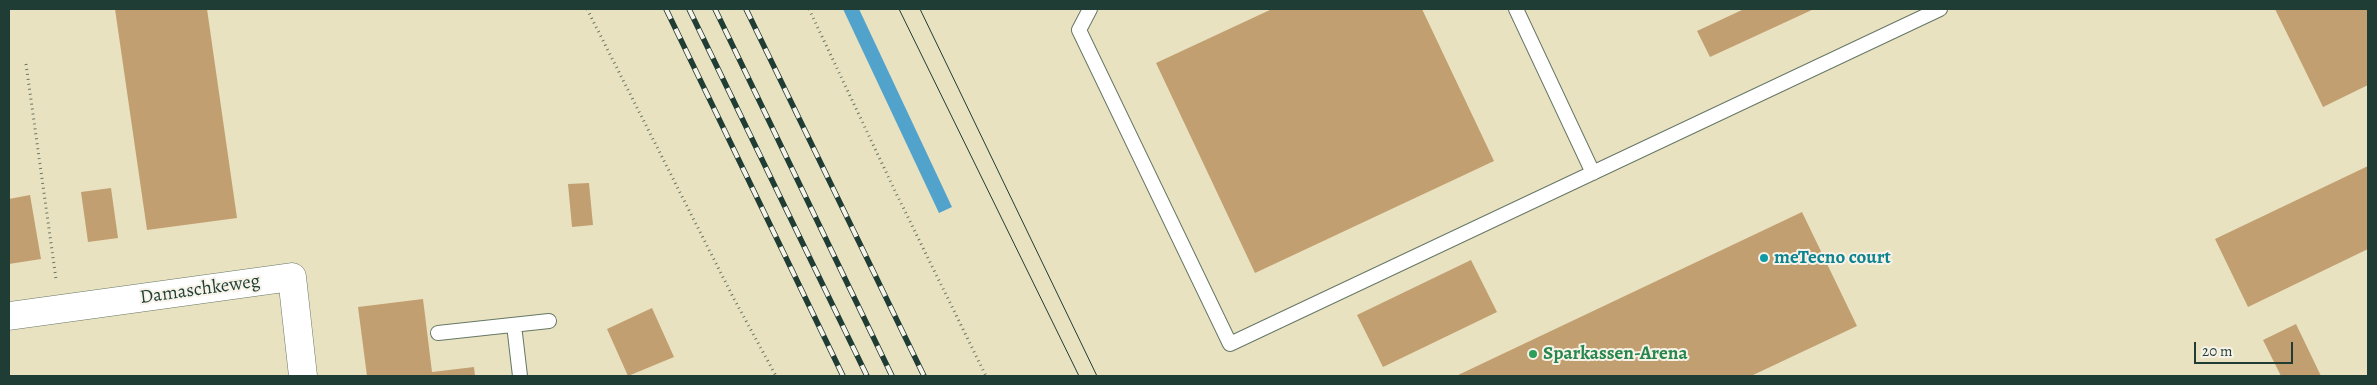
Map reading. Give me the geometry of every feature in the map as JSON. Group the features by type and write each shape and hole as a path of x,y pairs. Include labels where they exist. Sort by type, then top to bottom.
{"street":[{"name":"Damaschkeweg","path":"9,316 292,277 303,376"}],"lane":[{"path":"1090,9 1079,30 1230,344 1940,9"},
{"path":"1516,9 1593,173"},
{"path":"438,333 549,321"},
{"path":"514,325 520,376"}],"path":[{"path":"587,9 729,289 776,376"},
{"path":"809,9 895,191 986,376"},
{"path":"26,64 60,310"}],"water":[{"path":"843,9 859,9 952,207 939,213"}],"building":[{"path":"115,9 207,9 237,218 147,230"},
{"path":"1272,9 1422,9 1494,161 1255,273 1156,63"},
{"path":"1744,9 1814,9 1710,57 1697,31"},
{"path":"2275,9 2368,9 2368,85 2323,107"},
{"path":"2368,166 2368,249 2248,307 2215,239"},
{"path":"589,183 593,225 572,227 568,184"},
{"path":"111,188 118,238 88,242 81,192"},
{"path":"30,195 41,259 9,264 9,199"},
{"name":"meTecno court","path":"1802,212 1857,326 1751,376 1456,376"},
{"path":"1471,260 1497,312 1383,367 1357,315"},
{"path":"423,299 432,372 474,367 475,376 367,376 358,307"},
{"path":"652,308 674,357 628,376 607,329"},
{"path":"2296,324 2321,376 2281,376 2263,340"}],"tram line":[{"path":"899,9 1079,376"},
{"path":"920,9 1097,376"}],"railway":[{"path":"666,9 843,376"},
{"path":"689,9 867,376"},
{"path":"715,9 892,376"},
{"path":"746,9 924,376"}],"place":[{"name":"meTecno court","path":"1764,258"},
{"name":"Sparkassen-Arena","path":"1533,354"}]}
